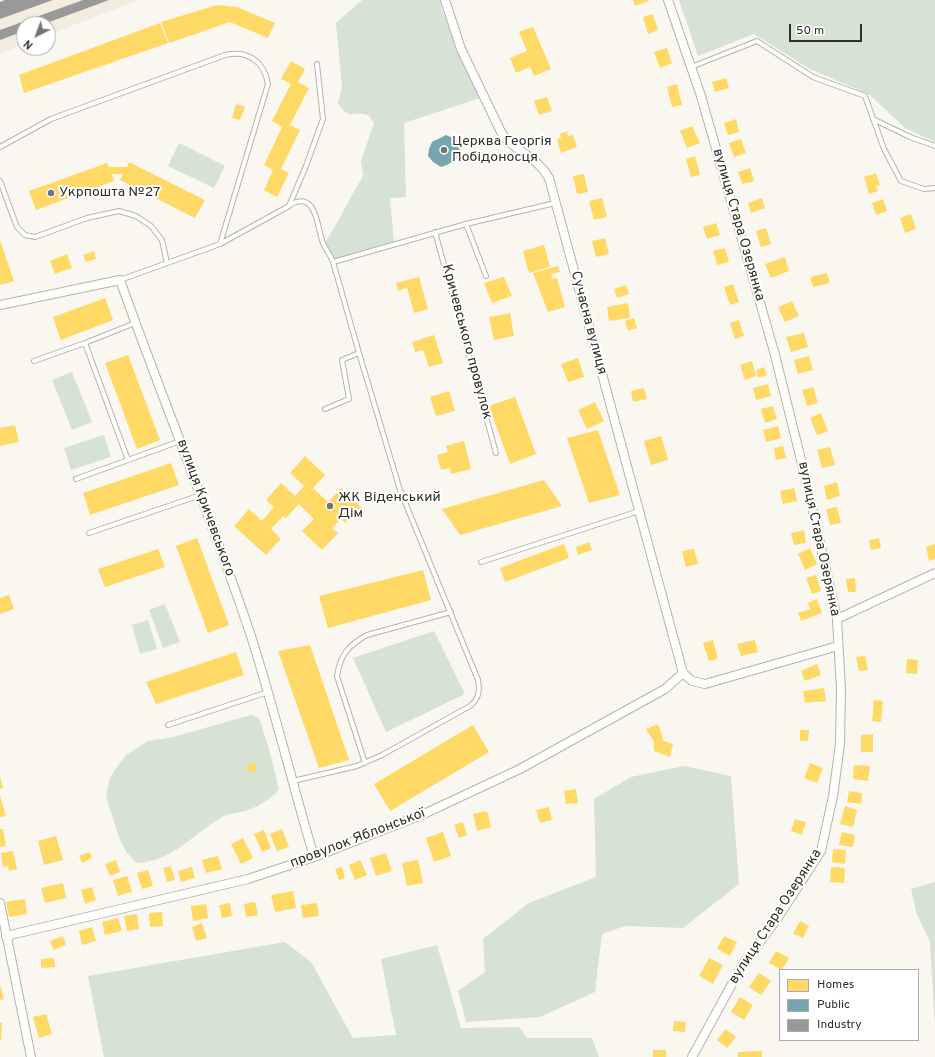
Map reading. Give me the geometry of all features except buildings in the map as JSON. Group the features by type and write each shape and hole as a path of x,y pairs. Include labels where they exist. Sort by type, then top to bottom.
{"street":[{"name":"Сучасна вулиця","path":"445,0 461,49 502,134 510,144 532,157 542,166 549,178 683,673"},
{"name":"вулиця Стара Озерянка","path":"668,0 701,96 775,355 806,480 837,619 841,689 840,744 833,796 821,851 777,919 743,964 692,1057"},
{"path":"0,305 120,280"},
{"name":"вулиця Кричевського","path":"120,280 135,323 202,495 250,633 280,731 292,781 314,857"},
{"path":"837,619 935,573"},
{"path":"683,673 692,681 705,684 838,646"},
{"name":"провулок Яблонської","path":"6,936 248,880 314,857 426,813 520,768 665,689 683,673"},
{"path":"0,903 31,1057"}],"lane":[{"path":"691,67 757,41 812,77 865,96 884,149 901,181 924,189 935,188"},
{"path":"0,147 51,120 225,55 235,53 245,54 254,58 261,65 266,74 268,84 220,244"},
{"path":"289,206 306,166 323,119 316,64"},
{"path":"873,118 910,137 935,146"},
{"path":"0,181 2,196 17,227 25,235 35,237 88,218 119,211 136,216 151,226 162,240 167,263"},
{"path":"120,280 220,244 299,202 305,202 313,209 324,244 329,251 333,262 400,490 478,680 479,687 477,698 470,706 364,763 352,768 292,781"},
{"path":"333,262 435,232 556,203"},
{"path":"466,224 486,276"},
{"name":"Кричевського провулок","path":"435,232 496,453"},
{"path":"34,361 135,323"},
{"path":"85,343 128,460"},
{"path":"325,409 349,399 342,360 359,353"},
{"path":"76,478 181,441"},
{"path":"89,533 202,495"},
{"path":"481,562 640,511"},
{"path":"364,763 337,676 339,663 345,651 355,641 367,635 451,612"},
{"path":"168,725 268,691"}],"shaded area":[{"path":"0,0 139,0 56,32 56,16 16,16 16,47 0,54"}],"green space":[{"path":"362,0 440,0 442,10 480,98 404,123 406,197 390,198 394,244 333,262 324,244 363,176 361,161 374,123 368,115 349,114 342,109 338,103 342,87 336,23"},
{"path":"679,0 935,0 935,142 905,128 870,95 810,69 754,34 698,56"},
{"path":"179,143 225,166 214,188 168,166"},
{"path":"72,372 92,422 72,430 52,380"},
{"path":"104,435 111,457 71,470 64,448"},
{"path":"165,604 180,642 163,648 149,610"},
{"path":"148,620 157,649 140,654 132,625"},
{"path":"434,631 465,694 386,732 353,658"},
{"path":"251,715 259,718 270,752 279,790 259,805 245,811 224,816 172,852 150,861 137,863 127,853 120,840 106,797 110,777 126,755 148,741 173,737"},
{"path":"684,766 731,776 739,884 683,928 625,926 602,934 595,992 540,1017 466,1022 458,991 485,972 483,939 529,903 596,877 594,799 631,777"},
{"path":"935,882 935,1028 930,942 916,912 911,889"},
{"path":"285,942 311,962 353,1038 396,1035 381,959 437,945 461,1028 519,1027 527,1038 592,1038 599,1057 104,1057 88,976"}],"place":[{"name":"Церква Георгія Побідоносця","path":"444,150"},
{"name":"Укрпошта №27","path":"51,193"},
{"name":"ЖК Віденський Дім","path":"330,506"}]}
